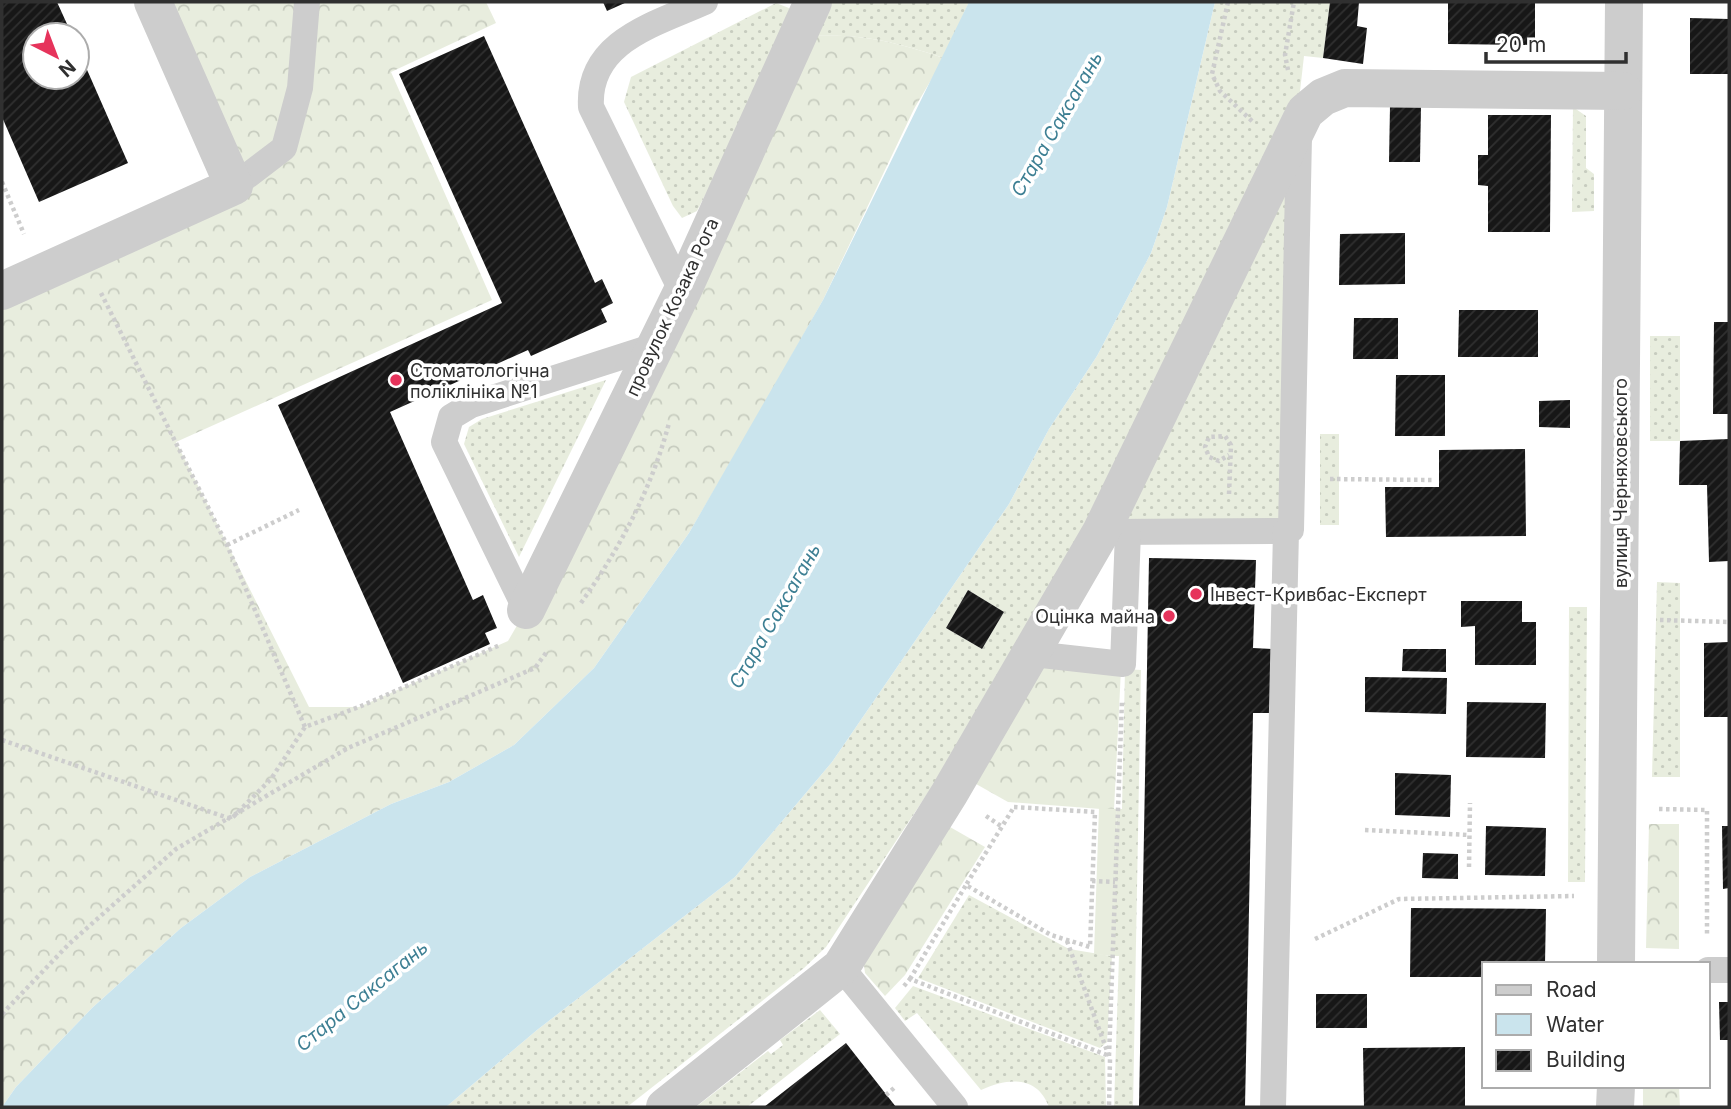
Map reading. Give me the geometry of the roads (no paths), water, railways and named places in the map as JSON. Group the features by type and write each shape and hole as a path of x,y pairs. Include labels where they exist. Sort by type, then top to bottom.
{"street":[{"path":"2,291 234,186 153,2"},
{"name":"провулок Козака Рога","path":"526,610 682,292 813,2"},
{"name":"вулиця Черняховського","path":"1616,962 1624,2"},
{"path":"665,1107 841,967 1033,654 1115,532 1299,120 1323,97 1345,88 1623,91"},
{"path":"1615,1107 1616,1088"}],"lane":[{"path":"234,186 284,148 300,88 307,2"},
{"path":"682,292 591,107 590,86 605,57 625,39 705,2"},
{"path":"1033,654 1123,664 1115,532 1291,530 1299,120"},
{"path":"526,610 444,442 451,416 471,405 655,346"},
{"path":"1273,1107 1286,531"},
{"path":"1707,960 1729,970"},
{"path":"841,967 955,1107"}],"water":[{"name":"Стара Саксагань","path":"969,2 1215,2 1167,207 1151,253 1097,356 1049,429 1009,504 832,762 735,877 537,1030 446,1107 2,1107 16,1087 92,1008 181,928 250,877 391,804 449,782 514,745 594,668 689,533 823,300"}],"place":[{"name":"Стоматологічна поліклініка №1","path":"396,380"},
{"name":"Інвест-Кривбас-Експерт","path":"1196,594"},
{"name":"Оцінка майна","path":"1169,616"}]}
